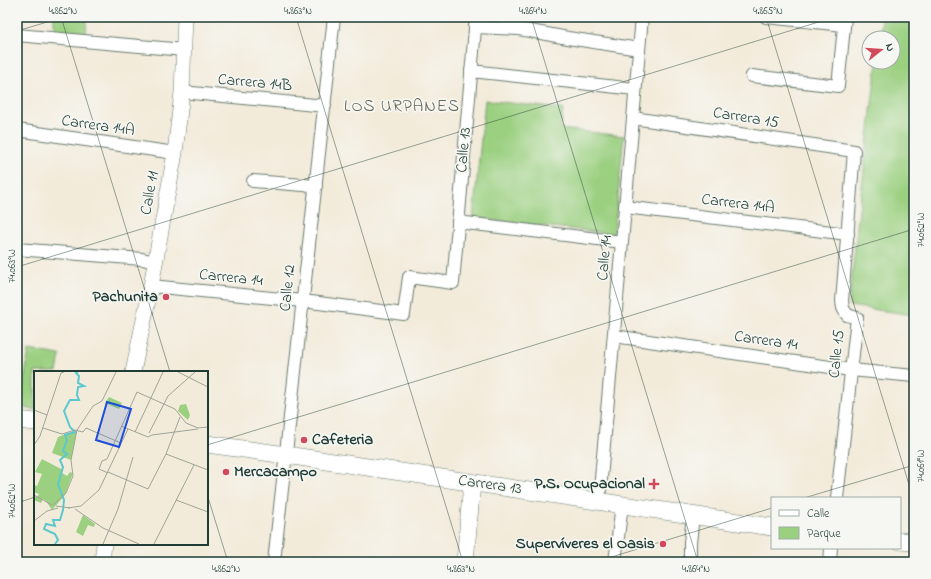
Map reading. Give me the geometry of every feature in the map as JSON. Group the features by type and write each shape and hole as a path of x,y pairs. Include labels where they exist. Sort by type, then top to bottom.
{"main road":[{"path":"17,420 34,422"},
{"name":"Carrera 13","path":"208,444 771,526"},
{"path":"465,562 472,483"},
{"path":"901,541 914,542"}],"street":[{"name":"Calle 11","path":"132,371 156,262 175,153 182,92 185,17"},
{"name":"Calle 12","path":"274,562 334,17"},
{"name":"Calle 14","path":"600,501 642,17"},
{"path":"752,76 838,86 844,21 766,17"},
{"path":"475,22 639,49"},
{"name":"Calle 13","path":"404,314 409,277 453,283 475,22"},
{"path":"17,35 184,50"},
{"path":"471,71 635,90"},
{"name":"Carrera 14B","path":"182,92 325,106"},
{"name":"Carrera 15","path":"633,118 854,151"},
{"name":"Carrera 14A","path":"17,130 175,153"},
{"name":"Calle 15","path":"837,497 857,318 848,315 843,308 842,301 854,151"},
{"path":"253,180 316,186"},
{"name":"Carrera 14A","path":"625,207 848,234"},
{"path":"458,222 622,242"},
{"path":"17,249 142,259 156,262"},
{"name":"Carrera 14","path":"151,286 303,301 404,314"},
{"name":"Carrera 14","path":"614,336 851,370 914,376"},
{"path":"615,562 622,504"},
{"path":"690,562 690,543 693,515"},
{"path":"102,562 104,545"},
{"path":"830,562 831,549"}],"green space":[{"path":"54,17 87,17 86,34 54,32"},
{"path":"882,17 914,17 914,315 849,306 876,70 901,70 901,30 881,30"},
{"path":"485,100 563,109 561,129 624,136 614,234 473,218"},
{"path":"29,350 60,355 57,371 34,371 34,410 20,407"}],"place":[{"name":"Pachunita","path":"166,297"},
{"name":"Cafeteria","path":"304,440"},
{"name":"Mercacampo","path":"226,472"},
{"name":"P.S. Ocupacional","path":"654,484"},
{"name":"Supervíveres el Oasis","path":"663,544"}],"district":[{"name":"LOS URPANES","path":"402,106"}]}
